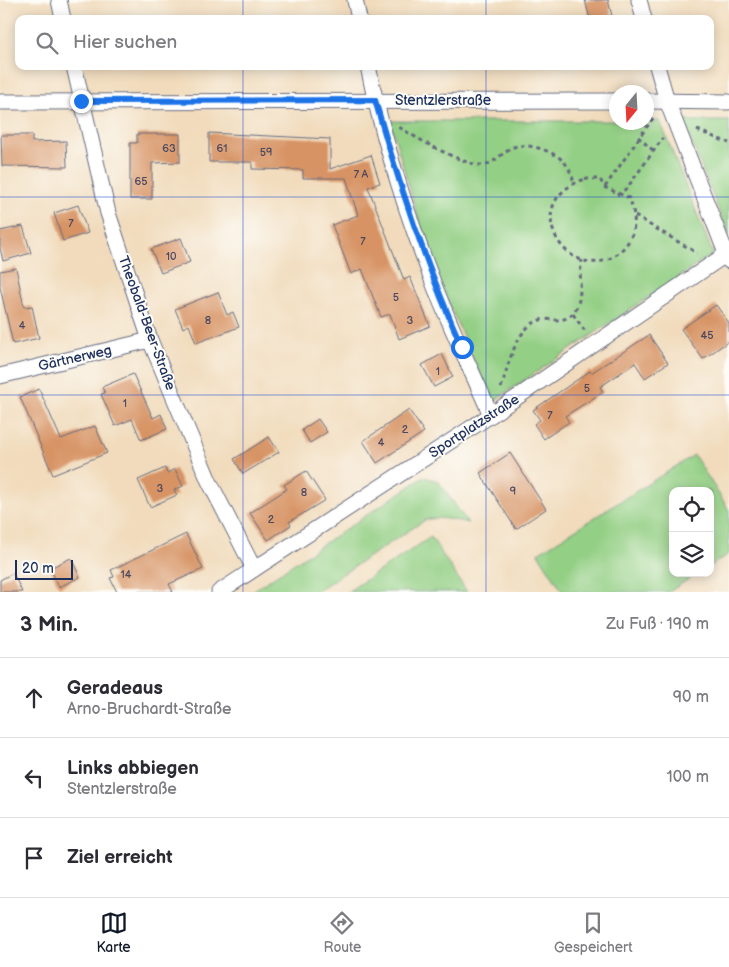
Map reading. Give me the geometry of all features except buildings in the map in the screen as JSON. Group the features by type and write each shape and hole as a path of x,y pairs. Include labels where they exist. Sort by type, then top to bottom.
{"street":[{"path":"59,0 62,15"},
{"path":"355,0 357,15"},
{"path":"639,0 643,15"},
{"name":"Theobald-Beer-Straße","path":"75,70 108,213 150,340 209,481 254,569"},
{"path":"369,70 375,100 401,192 433,283 491,415"},
{"path":"658,70 674,122 727,258"},
{"name":"Stentzlerstraße","path":"0,102 609,101"},
{"path":"654,101 729,102"},
{"name":"Sportplatzstraße","path":"219,592 491,415 727,258"},
{"name":"Gärtnerweg","path":"0,376 150,340"}],"path":[{"path":"604,187 638,137 667,101"},
{"path":"394,121 400,127 434,147 481,166 491,163 512,147 521,145 552,153 564,162 574,182"},
{"path":"617,195 627,188 674,122 729,143"},
{"path":"638,137 654,150"},
{"path":"585,179 600,179 604,187 617,195 628,198 635,216 633,230 629,242 621,251 608,259 596,262 582,260 570,255 559,246 551,225 552,211 557,198 564,189 574,182 585,179"},
{"path":"635,216 704,257"},
{"path":"491,415 516,347 523,334 533,324 542,319 560,320 573,314 578,304 582,260"}],"green space":[{"path":"390,121 609,121 609,130 654,130 654,121 660,121 713,254 492,402 432,265"},
{"path":"683,121 729,121 729,236"},
{"path":"694,455 729,510 729,554 714,563 714,487 669,487 669,577 692,577 669,592 563,592 538,553"},
{"path":"424,477 438,481 468,523 441,518 425,520 315,592 251,592"},
{"path":"431,537 467,592 347,592"}],"route":[{"path":"81,101 375,100 401,192 433,283 462,347"}]}
